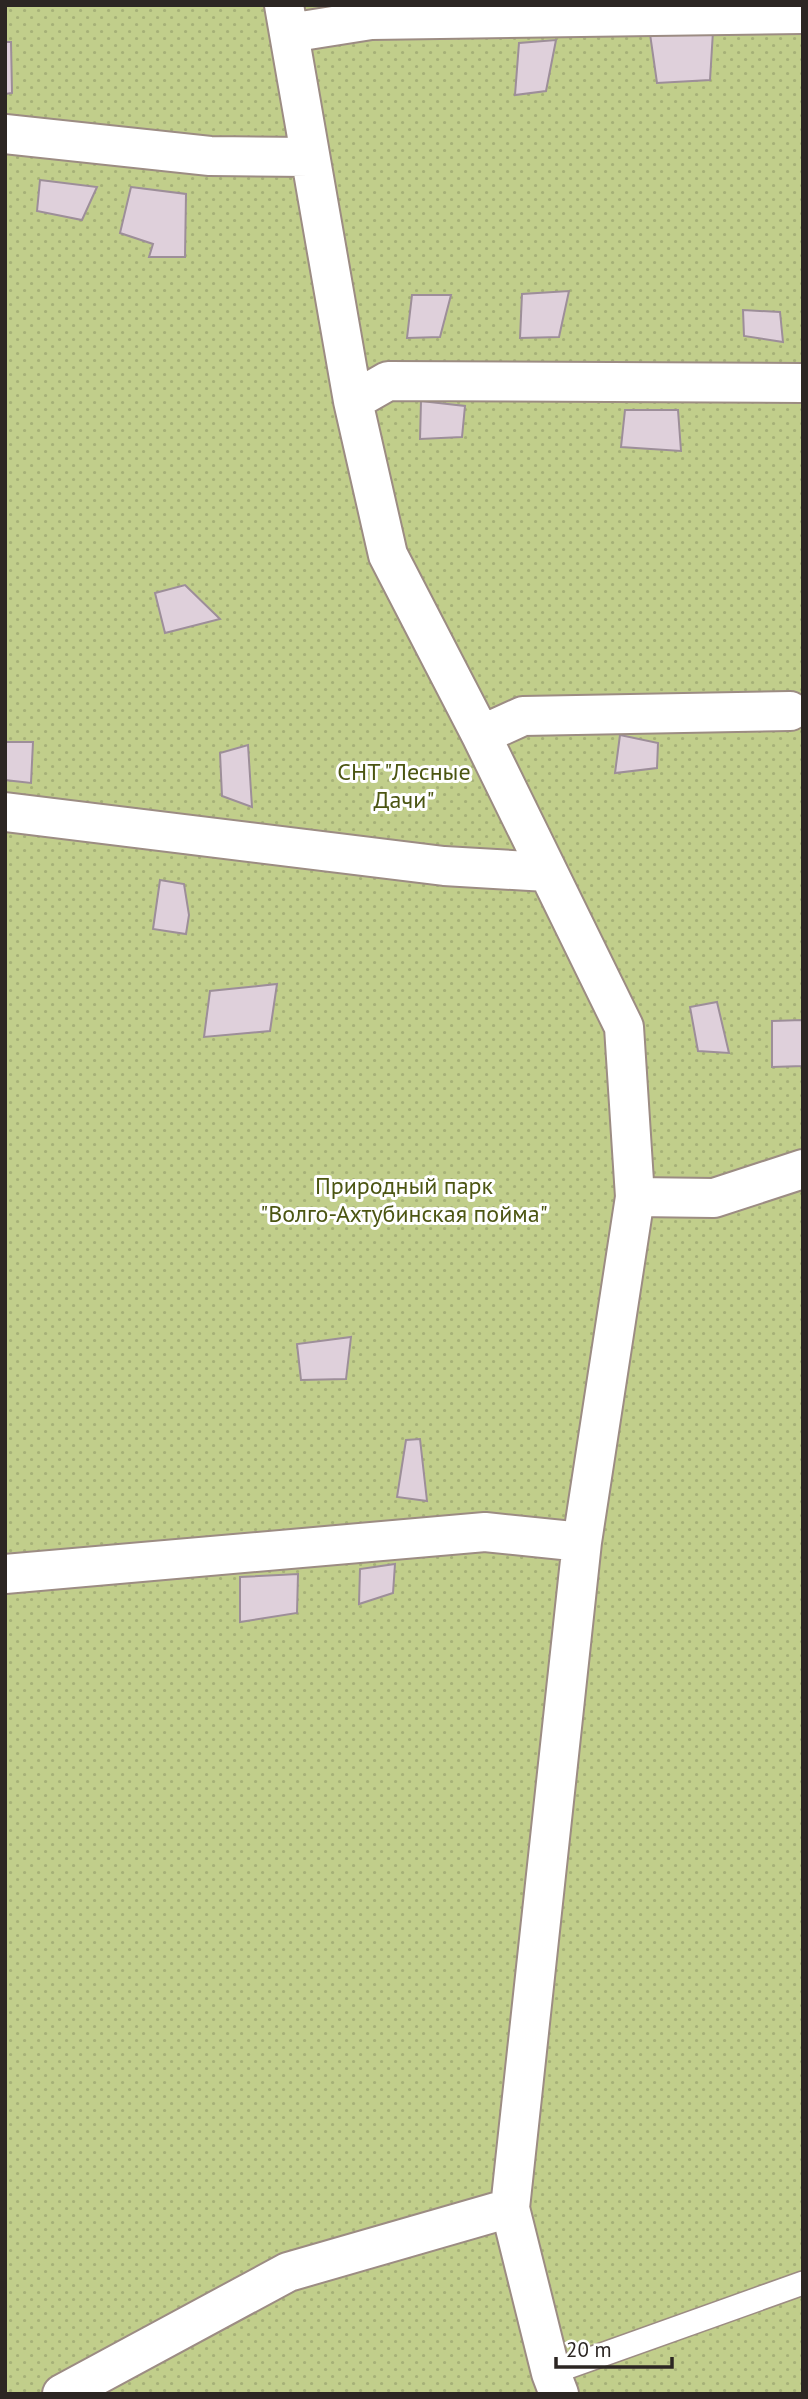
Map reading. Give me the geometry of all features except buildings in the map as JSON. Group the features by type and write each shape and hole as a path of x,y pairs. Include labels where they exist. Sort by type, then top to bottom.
{"street":[{"path":"555,2383 510,2208 582,1542 635,1197 624,1027 481,735 388,555 353,401 287,19 803,14"},
{"path":"5,134 210,156 309,158"},
{"path":"353,401 388,380 803,383"},
{"path":"481,735 523,716 790,711"},
{"path":"5,812 444,866 547,872"},
{"path":"635,1197 714,1198 803,1169"},
{"path":"5,1574 485,1532 582,1542"},
{"path":"62,2394 288,2272 510,2208"}],"lane":[{"path":"555,2383 803,2283"}],"green space":[{"name":"СНТ \"Лесные Дачи\"","path":"5,5 803,5 803,2394 5,2394"}],"park label":[{"name":"Природный парк \"Волго-Ахтубинская пойма\"","path":"404,1200"}]}
